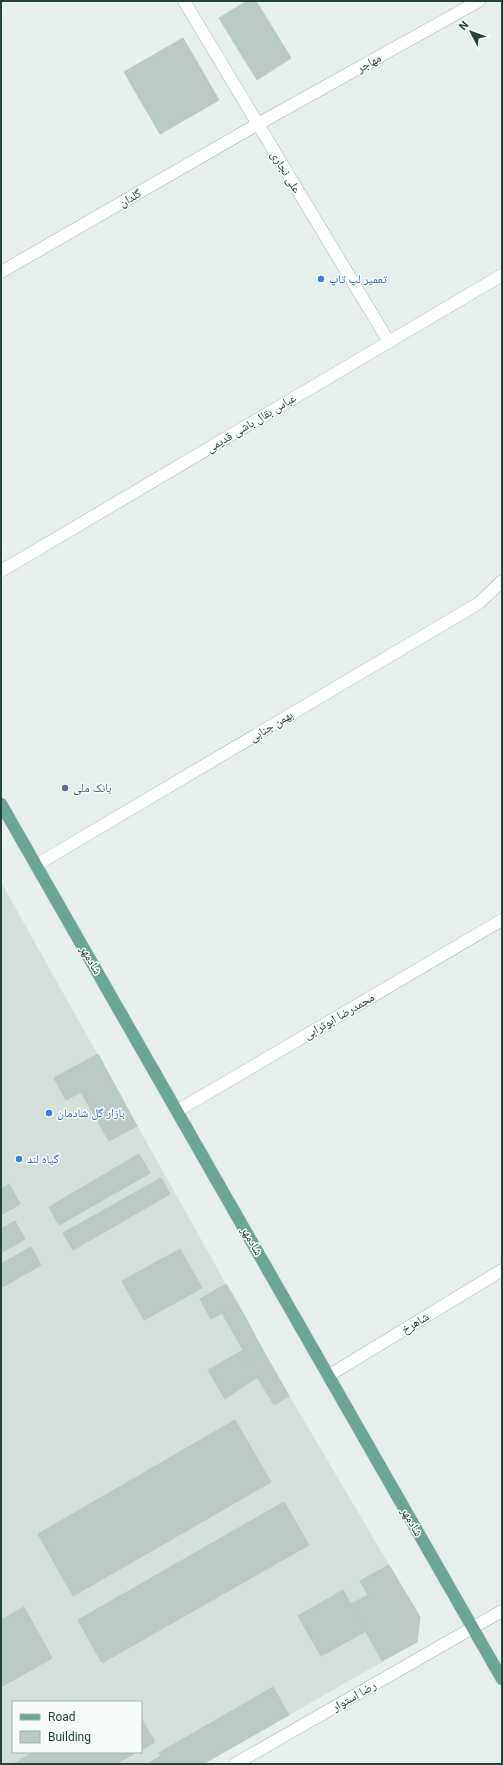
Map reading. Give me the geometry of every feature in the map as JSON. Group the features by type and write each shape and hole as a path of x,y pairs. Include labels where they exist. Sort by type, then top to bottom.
{"main road":[{"name":"شادمهر","path":"1,804 502,1679"}],"street":[{"name":"علی نجاری","path":"184,1 389,342"},
{"name":"مهاجر","path":"258,124 479,1"},
{"name":"گلدان","path":"1,272 258,124"},
{"name":"عباس بقال باشی قدیمی","path":"1,571 502,275"},
{"name":"بهمن جنابی","path":"36,865 479,604 502,581"},
{"name":"محمدرضا ابوترابی","path":"177,1111 502,920"},
{"name":"شاهرخ","path":"328,1376 502,1270"},
{"name":"رضا استوار","path":"235,1764 502,1611"}],"shaded area":[{"path":"1,882 273,1368 420,1617 417,1642 203,1764 1,1764"}],"building":[{"path":"247,1 256,1 291,58 257,80 219,18"},
{"path":"183,38 219,100 160,134 124,72"},
{"path":"98,1054 137,1126 109,1141 81,1092 66,1100 54,1078"},
{"path":"139,1154 150,1173 59,1225 49,1207"},
{"path":"161,1178 170,1194 73,1250 63,1233"},
{"path":"9,1184 20,1204 1,1215 1,1189"},
{"path":"15,1221 25,1239 1,1253 1,1229"},
{"path":"31,1247 41,1265 1,1288 1,1264"},
{"path":"180,1249 202,1288 144,1320 122,1281"},
{"path":"226,1284 238,1304 211,1319 200,1299"},
{"path":"238,1304 264,1352 244,1364 238,1353 243,1350 222,1313"},
{"path":"264,1352 273,1368 225,1399 208,1370 238,1353 244,1364"},
{"path":"273,1368 289,1396 274,1405 257,1377"},
{"path":"235,1420 271,1482 73,1596 38,1534"},
{"path":"284,1502 309,1545 102,1663 78,1620"},
{"path":"389,1565 420,1617 417,1642 382,1661 351,1604 368,1595 360,1581"},
{"path":"343,1590 366,1631 321,1656 298,1616"},
{"path":"24,1607 52,1658 1,1687 1,1620"},
{"path":"273,1687 289,1715 203,1764 166,1764 159,1753"},
{"path":"142,1720 155,1742 142,1749"},
{"path":"32,1753 135,1753 116,1764 13,1764"},
{"path":"161,1756 166,1764 147,1764"}],"place":[{"name":"تعمیر لپ تاپ","path":"321,279"},
{"name":"بانک ملی","path":"65,788"},
{"name":"بازار گل شادمان","path":"49,1113"},
{"name":"گیاه لند","path":"19,1159"}]}
